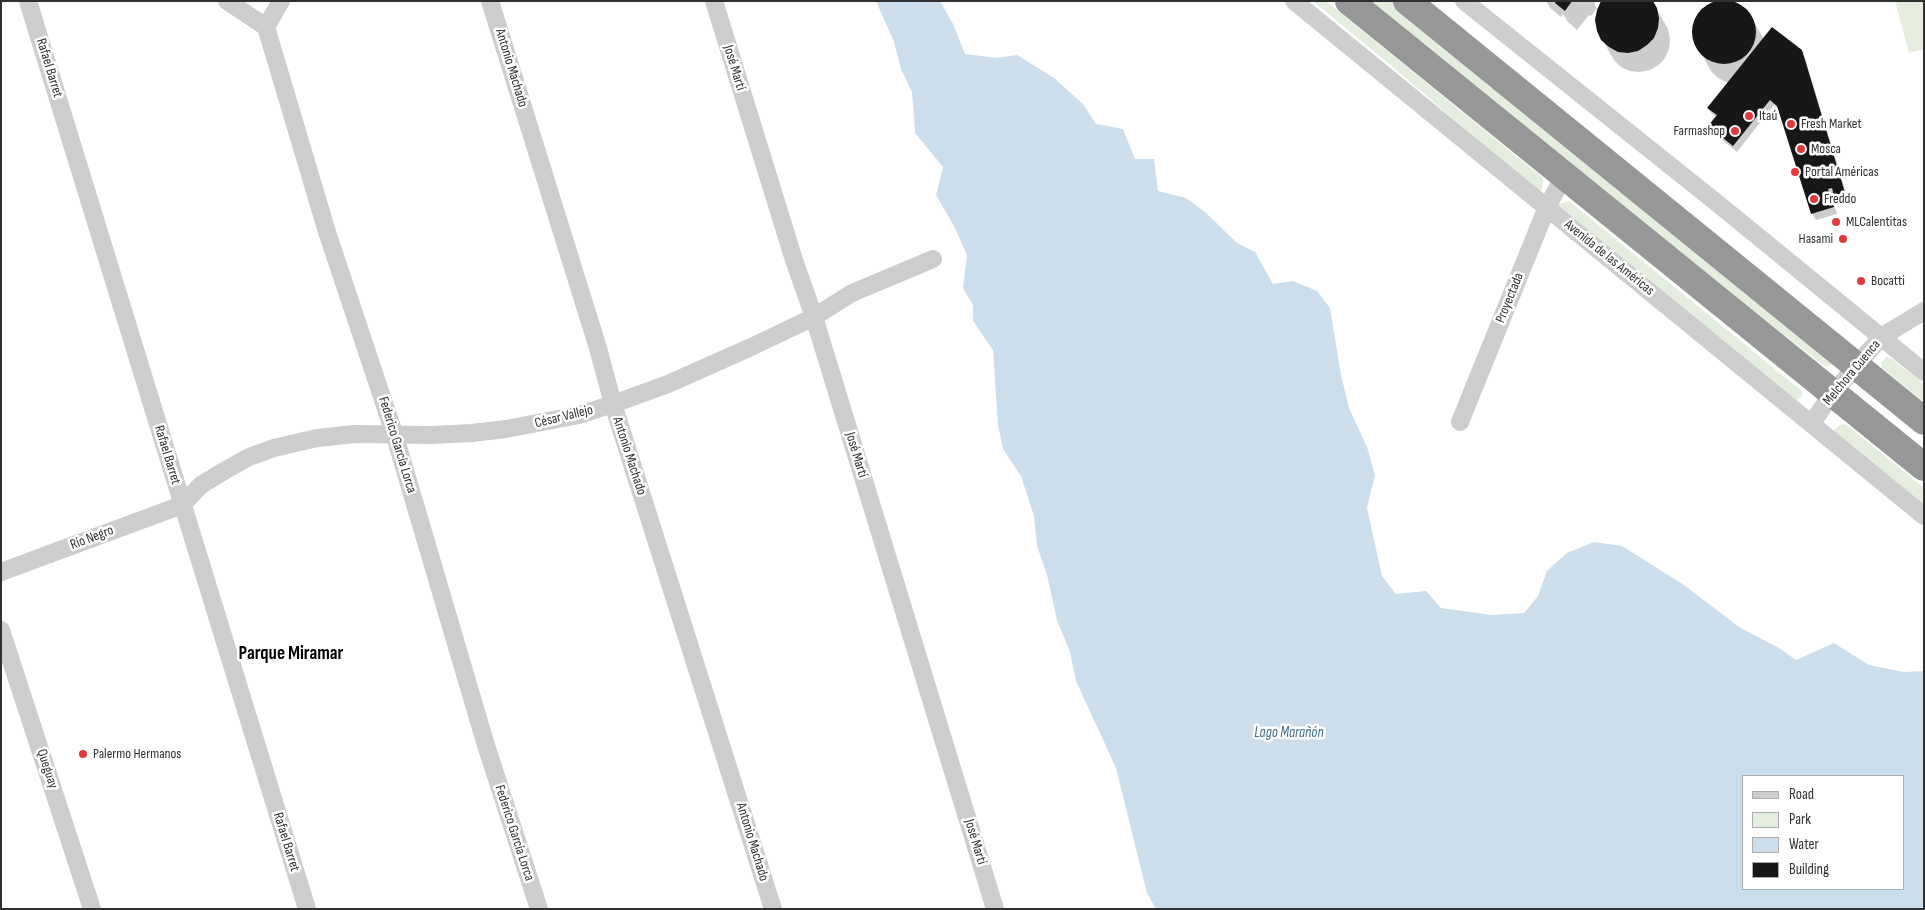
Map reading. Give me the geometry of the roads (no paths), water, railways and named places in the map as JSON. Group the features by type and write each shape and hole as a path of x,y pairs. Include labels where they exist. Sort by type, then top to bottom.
{"highway":[{"path":"1349,1 1924,467"},
{"path":"1407,1 1924,420"}],"street":[{"name":"Rafael Barret","path":"28,1 307,909"},
{"path":"227,1 266,27 281,1"},
{"name":"Antonio Machado","path":"490,1 598,348 613,404 773,909"},
{"name":"José Martí","path":"714,1 996,909"},
{"name":"Avenida de las Américas","path":"1294,1 1924,516"},
{"path":"1464,1 1717,203 1924,372"},
{"name":"Federico García Lorca","path":"266,27 327,232 394,433 485,742 539,909"},
{"name":"Proyectada","path":"1460,422 1547,207 1564,176"},
{"name":"César Vallejo","path":"182,505 201,485 250,457 274,448 317,438 355,434 394,433 432,435 506,429 579,415 613,404 668,384 814,318 852,293 933,259"},
{"name":"Melchora Cuenca","path":"1811,424 1833,393 1881,338 1924,311"},
{"name":"Río Negro","path":"1,572 182,505"},
{"name":"Queguay","path":"1,630 92,909"}],"water":[{"name":"Lago Marañón","path":"876,1 940,1 953,24 965,54 997,58 1017,55 1054,78 1083,104 1096,124 1123,129 1135,159 1154,159 1158,191 1186,198 1205,212 1237,243 1255,252 1273,284 1293,281 1317,291 1330,308 1341,375 1349,408 1367,447 1375,475 1367,508 1382,576 1396,594 1426,591 1441,608 1492,615 1524,613 1538,596 1547,571 1567,553 1594,542 1622,546 1684,585 1739,627 1779,648 1796,660 1834,643 1869,665 1904,672 1924,671 1924,909 1156,909 1147,893 1116,768 1076,681 1070,652 1057,620 1047,575 1037,546 1034,516 1021,476 1003,449 998,425 993,350 973,321 973,305 963,288 967,255 954,226 936,195 943,167 915,133 912,92 901,69 894,42"}],"place":[{"name":"Itaú","path":"1749,116"},
{"name":"Fresh Market","path":"1791,124"},
{"name":"Farmashop","path":"1735,131"},
{"name":"Mosca","path":"1801,149"},
{"name":"Portal Américas","path":"1795,172"},
{"name":"Freddo","path":"1814,199"},
{"name":"MLCalentitas","path":"1836,222"},
{"name":"Hasami","path":"1843,239"},
{"name":"Bocatti","path":"1861,281"},
{"name":"Palermo Hermanos","path":"83,754"}],"district":[{"name":"Parque Miramar","path":"291,654"}]}
